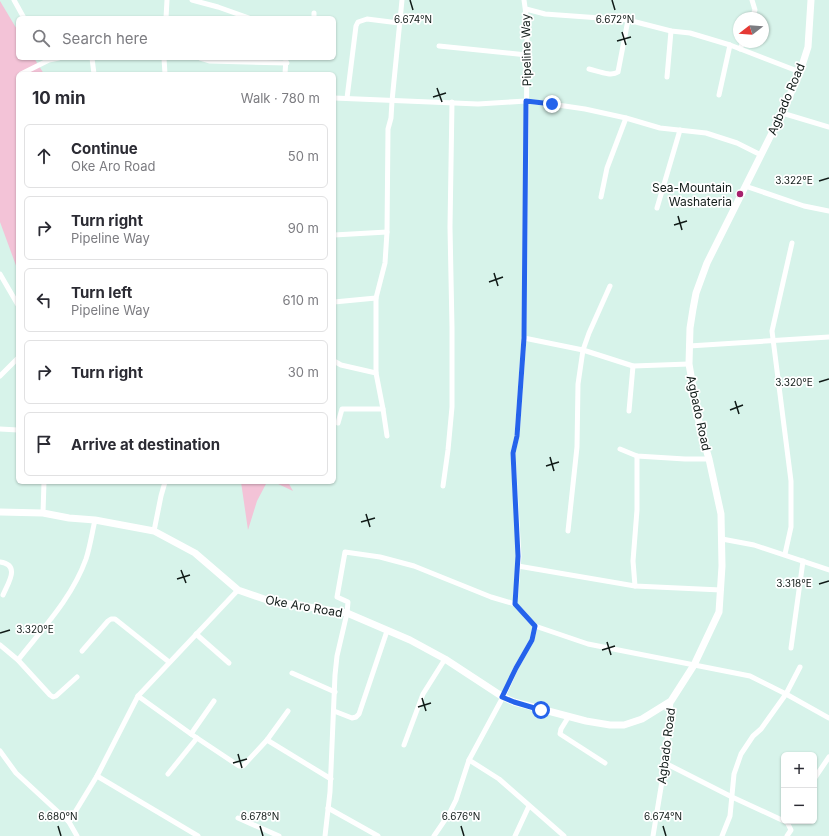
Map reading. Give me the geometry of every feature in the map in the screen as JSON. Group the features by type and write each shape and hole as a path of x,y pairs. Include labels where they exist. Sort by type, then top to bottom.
{"main road":[{"name":"Agbado Road","path":"671,701 694,665 719,612 721,590 721,514 709,459 700,428 689,364 690,328 696,293 707,263 782,113 800,72 808,47 811,0"},
{"name":"Oke Aro Road","path":"0,512 43,513 69,518 95,520 154,531 195,553 238,590 270,601 347,613 410,640 445,659 502,697 541,710 604,724 624,724 642,719 671,701"}],"street":[{"path":"14,0 23,16"},
{"path":"166,16 168,0"},
{"path":"192,0 243,16"},
{"path":"387,436 384,409 376,372 376,298 385,263 387,232 388,129 391,118 402,0"},
{"name":"Pipeline Way","path":"515,604 518,566 513,453 517,436 524,338 527,55 526,9 524,0"},
{"path":"752,0 754,12"},
{"path":"526,9 545,14 628,20 671,31 690,33 730,45 800,72"},
{"path":"348,98 356,26 358,22 367,19 399,23"},
{"path":"589,69 611,74 618,72 628,20"},
{"path":"668,77 671,31"},
{"path":"719,95 730,45"},
{"path":"439,46 527,55"},
{"path":"25,72 47,60"},
{"path":"92,60 94,72"},
{"path":"164,60 165,72"},
{"path":"207,60 286,60 285,72"},
{"path":"336,98 478,104 526,101 585,109 626,118 660,128 706,133 737,143 761,155"},
{"path":"443,486 452,407 450,227 452,102"},
{"path":"782,113 829,127"},
{"path":"601,197 607,168 626,118"},
{"path":"657,208 680,130"},
{"path":"745,186 804,206 829,211"},
{"path":"336,235 387,232"},
{"path":"784,554 791,527 791,481 772,325 792,243"},
{"path":"0,274 16,302"},
{"path":"568,531 577,447 578,384 583,350 610,286"},
{"path":"336,302 376,298"},
{"path":"689,346 829,337"},
{"path":"524,338 583,350 633,366 689,364"},
{"path":"0,376 16,360"},
{"path":"336,362 341,365 376,372"},
{"path":"629,411 633,366"},
{"path":"338,423 342,409 384,409"},
{"path":"0,429 16,430"},
{"path":"620,449 637,456 685,460 709,459"},
{"path":"635,586 633,560 637,510 637,456"},
{"path":"43,513 44,484"},
{"path":"154,531 165,484"},
{"path":"18,660 64,601 76,580 86,559 95,520"},
{"path":"722,539 754,545 829,570"},
{"path":"325,836 337,656 347,613 348,602 337,597 345,552 380,557 414,566 490,597 515,604 535,626 588,644 750,676 829,718"},
{"path":"791,648 803,561"},
{"path":"0,562 6,563 11,567 12,573 2,595"},
{"path":"518,566 635,586 721,590"},
{"path":"69,822 96,776 138,696 238,590"},
{"path":"82,651 108,621 115,619 169,662"},
{"path":"434,836 449,814 456,800 469,760 532,640 535,626"},
{"path":"334,711 352,718 359,714 387,631"},
{"path":"196,634 229,663"},
{"path":"0,645 18,660 50,695 54,697 77,677"},
{"path":"404,745 423,694 445,659"},
{"path":"722,836 730,816 734,774 741,754 786,694 800,667"},
{"path":"292,672 335,692"},
{"path":"138,696 196,738 239,766 243,766 267,740 288,711"},
{"name":"Agbado Road","path":"653,836 665,763 671,701"},
{"path":"191,734 214,702"},
{"path":"569,716 561,729 560,734 605,763"},
{"path":"168,774 196,738"},
{"path":"267,740 330,779"},
{"path":"0,751 16,773 69,822 77,836"},
{"path":"817,775 829,757"},
{"path":"469,760 499,779 564,836"},
{"path":"665,763 732,797 781,819"},
{"path":"96,776 198,836"},
{"path":"515,836 529,806"},
{"path":"328,808 378,836"},
{"path":"238,818 279,836"},
{"path":"787,836 791,830 788,824"}],"shaded area":[{"path":"0,1 16,28 16,60 35,60 43,72 16,72 16,266 0,222"},
{"path":"241,484 266,484 257,501 248,530"},
{"path":"278,484 289,484 293,491"}],"place":[{"name":"Sea-Mountain Washateria","path":"740,194"}],"route":[{"path":"541,710 502,697 532,640 535,626 515,604 518,556 513,453 517,436 524,338 526,101 552,104"}]}
